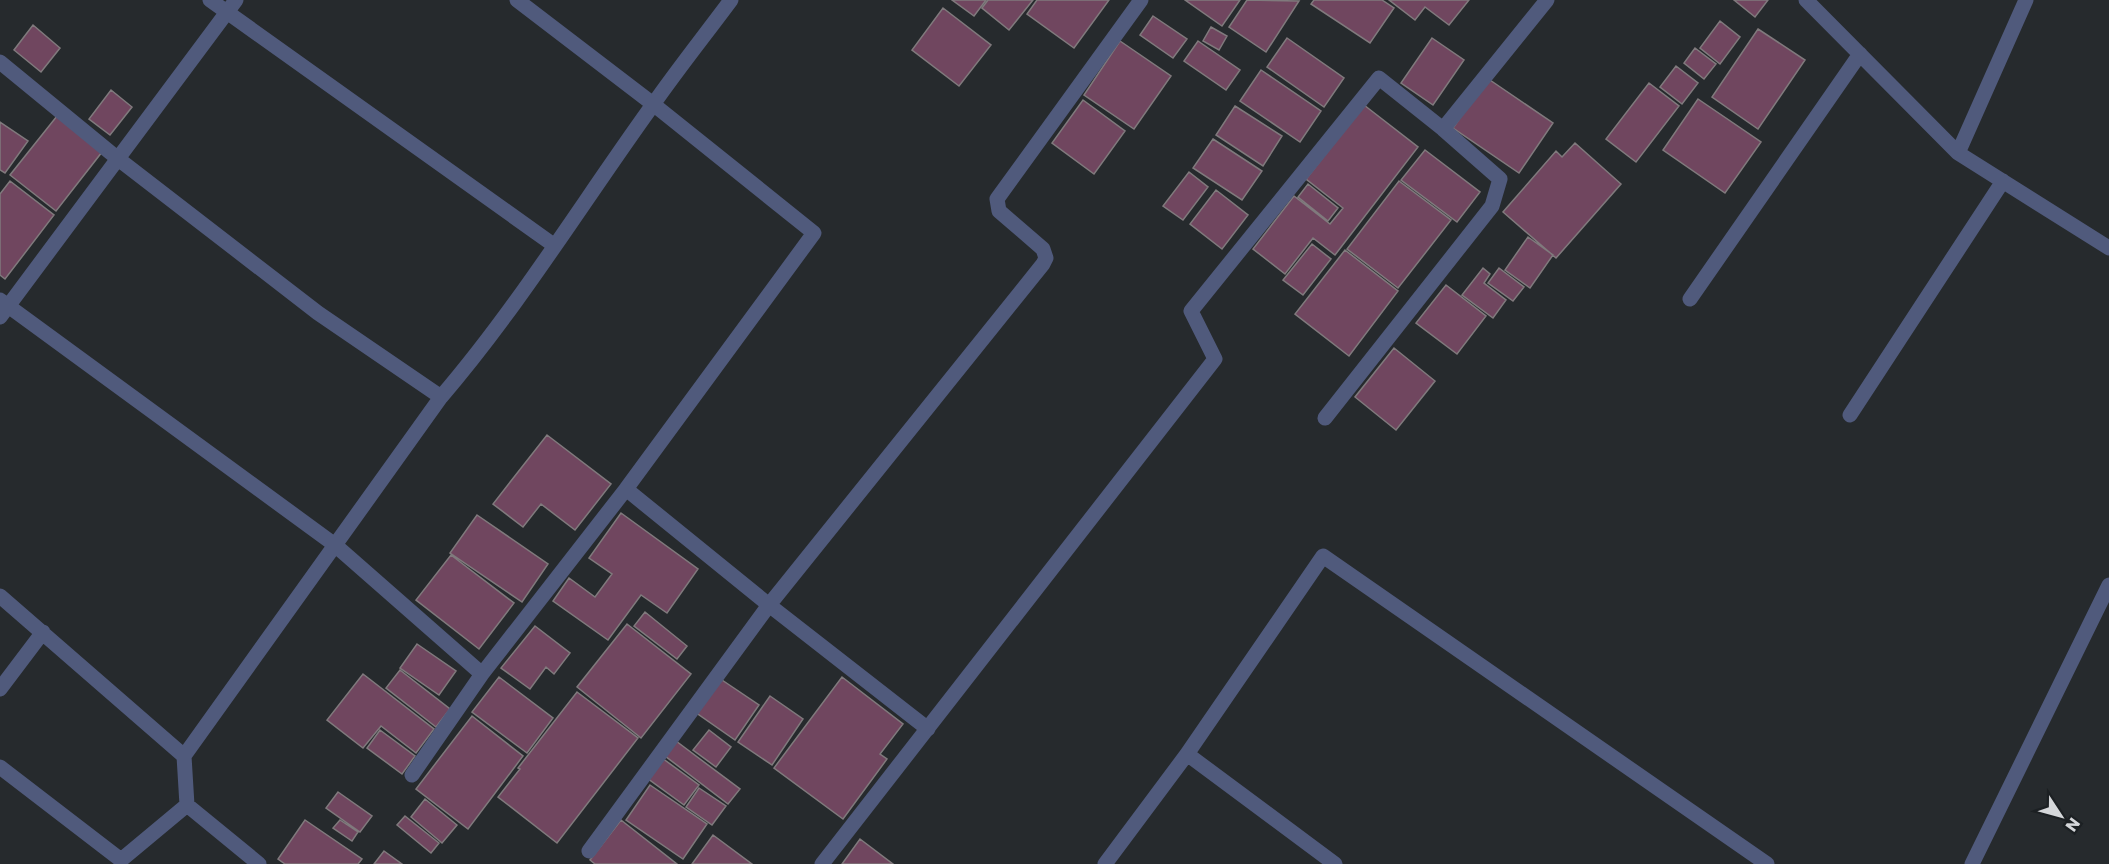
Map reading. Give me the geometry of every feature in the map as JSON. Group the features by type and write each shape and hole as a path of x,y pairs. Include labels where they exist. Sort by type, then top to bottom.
{"street":[{"path":"210,0 555,246"},
{"path":"236,0 3,308 335,545 482,674"},
{"path":"412,775 482,674 626,489 814,232 517,0"},
{"path":"259,864 187,805 184,756 441,398 470,363 555,246 653,104 731,0"},
{"path":"589,851 769,605 1043,264 1046,258 1043,249 999,211 998,200 1141,0"},
{"path":"1443,129 1547,0"},
{"path":"1806,0 1958,153 2109,248"},
{"path":"1958,153 2026,0"},
{"path":"1690,299 1860,54"},
{"path":"0,62 117,158 318,313 441,398"},
{"path":"822,864 1215,359 1191,311 1379,78 1443,129 1500,179 1492,206 1325,418"},
{"path":"1850,415 2003,181"},
{"path":"626,489 769,605 928,729"},
{"path":"1105,864 1187,754 1323,556 1767,864"},
{"path":"1972,864 2109,585"},
{"path":"0,596 184,756"},
{"path":"0,689 43,632"},
{"path":"1187,754 1335,864"},
{"path":"0,767 121,860 187,805"}],"building":[{"path":"952,0 986,0 974,16"},
{"path":"988,0 1033,0 1009,30 982,8"},
{"path":"1037,0 1109,0 1074,48 1027,14"},
{"path":"1185,0 1240,0 1222,26"},
{"path":"1247,0 1299,1 1266,52 1229,27"},
{"path":"1314,0 1382,0 1394,8 1370,43 1311,4"},
{"path":"1389,0 1469,0 1449,25 1425,7 1415,20"},
{"path":"1734,0 1768,0 1755,17"},
{"path":"943,8 991,45 959,86 912,50"},
{"path":"1153,16 1187,39 1173,58 1140,35"},
{"path":"1720,21 1740,37 1720,64 1700,48"},
{"path":"33,25 60,48 41,72 14,50"},
{"path":"1211,27 1227,36 1219,50 1203,41"},
{"path":"1758,29 1805,60 1758,129 1712,97"},
{"path":"1287,38 1344,78 1324,107 1267,67"},
{"path":"1432,38 1464,60 1433,105 1401,83"},
{"path":"1120,41 1171,76 1134,129 1084,95"},
{"path":"1198,41 1240,70 1226,90 1184,61"},
{"path":"1695,48 1716,64 1704,79 1684,63"},
{"path":"1676,66 1698,83 1682,104 1660,87"},
{"path":"1261,70 1321,111 1300,142 1240,101"},
{"path":"1487,78 1553,123 1519,173 1453,128"},
{"path":"1649,83 1679,106 1636,162 1606,139"},
{"path":"111,90 132,107 110,135 89,119"},
{"path":"1698,99 1761,142 1725,193 1663,150"},
{"path":"1083,100 1125,131 1094,174 1052,143"},
{"path":"1364,105 1418,147 1335,255 1313,238 1285,274 1253,249 1294,196 1330,224 1343,208 1306,179"},
{"path":"1235,106 1282,136 1263,166 1216,135"},
{"path":"57,116 102,152 56,211 10,175"},
{"path":"0,122 28,141 5,173 0,170"},
{"path":"1213,139 1262,171 1242,200 1193,168"},
{"path":"1575,143 1621,184 1556,258 1503,212 1556,151 1562,157"},
{"path":"1425,150 1480,192 1457,222 1401,180"},
{"path":"1189,172 1208,187 1183,220 1163,206"},
{"path":"10,181 54,215 5,279 0,275 0,194"},
{"path":"1399,181 1451,220 1398,288 1347,249"},
{"path":"1308,184 1338,208 1328,221 1298,197"},
{"path":"1216,190 1248,215 1222,249 1190,224"},
{"path":"1528,237 1553,255 1530,288 1505,270"},
{"path":"1312,244 1331,259 1303,295 1283,280"},
{"path":"1345,250 1398,291 1349,356 1295,314"},
{"path":"1483,268 1490,274 1484,283 1506,300 1493,318 1462,295"},
{"path":"1499,268 1524,287 1513,301 1488,283"},
{"path":"1446,285 1486,316 1457,354 1416,323"},
{"path":"1394,348 1435,381 1396,430 1355,397"},
{"path":"547,435 611,484 575,530 541,504 523,527 493,504"},
{"path":"621,513 698,569 667,613 641,595 608,640 553,601 569,578 595,597 612,574 589,558"},
{"path":"477,515 548,564 522,602 450,553"},
{"path":"451,555 514,603 479,649 416,600"},
{"path":"645,612 687,646 677,659 634,626"},
{"path":"627,624 691,674 641,738 577,687"},
{"path":"535,626 570,653 554,674 546,667 530,689 501,668"},
{"path":"417,644 456,671 439,695 400,668"},
{"path":"400,670 450,709 436,727 386,688"},
{"path":"363,674 434,729 416,753 381,726 363,748 327,720"},
{"path":"499,677 553,718 527,753 472,712"},
{"path":"842,677 903,724 880,754 887,759 843,819 774,768"},
{"path":"719,678 759,705 735,740 695,712"},
{"path":"577,692 638,738 557,843 498,797"},
{"path":"770,696 803,719 772,765 738,742"},
{"path":"472,716 523,756 468,829 416,789"},
{"path":"380,730 415,756 402,774 367,748"},
{"path":"709,730 731,747 716,767 693,750"},
{"path":"676,741 740,789 728,804 665,756"},
{"path":"662,758 699,785 684,805 647,778"},
{"path":"650,785 707,824 683,859 626,820"},
{"path":"699,788 726,806 712,825 686,807"},
{"path":"338,792 372,816 360,832 326,808"},
{"path":"425,799 457,825 442,843 411,817"},
{"path":"405,816 439,843 431,853 397,825"},
{"path":"305,820 362,859 358,864 285,864 278,859"},
{"path":"340,820 358,832 352,841 333,828"},
{"path":"621,820 677,864 595,864 590,860"},
{"path":"713,835 752,864 692,864"},
{"path":"860,839 893,864 842,864"},
{"path":"384,851 402,864 374,864"}]}
